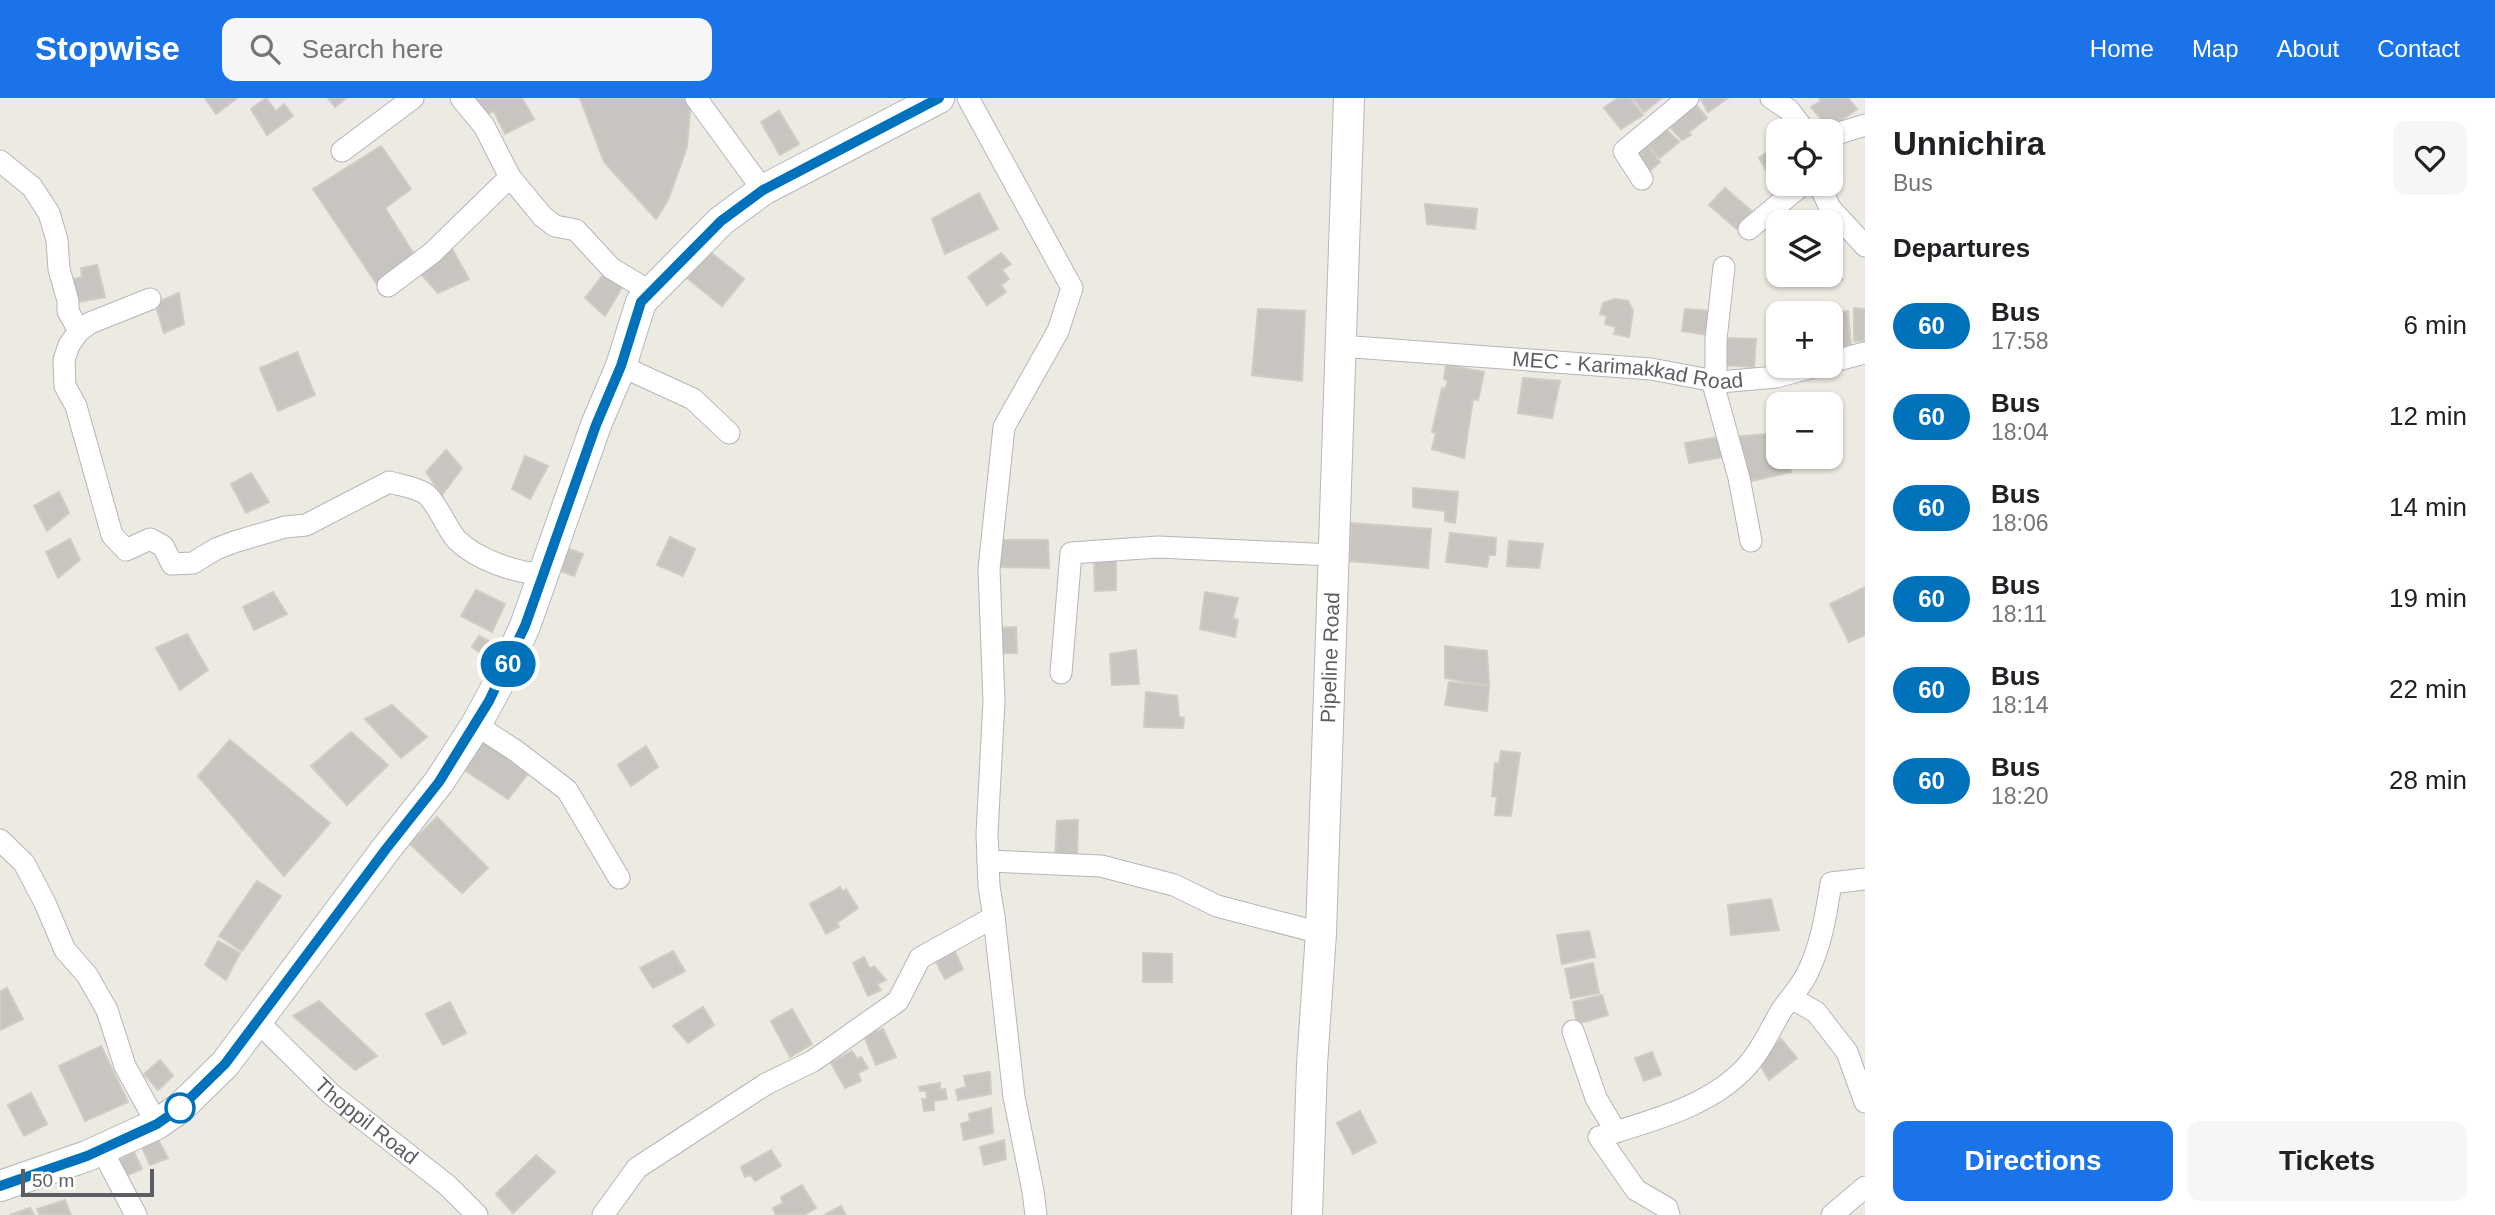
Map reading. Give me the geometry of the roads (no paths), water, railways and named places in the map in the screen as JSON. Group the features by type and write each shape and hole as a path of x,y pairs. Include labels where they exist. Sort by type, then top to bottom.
{"main road":[{"path":"0,1186 102,1150 157,1124 180,1108 225,1064 439,782 476,725 519,639 596,425 621,366 641,302 721,221 763,190 939,98"},
{"name":"Pipeline Road","path":"1307,1215 1312,1065 1321,933 1349,98"}],"street":[{"path":"342,151 413,98"},
{"path":"461,98 484,126 510,177 543,217 555,226 576,230 611,268 651,292"},
{"path":"696,98 763,190"},
{"path":"968,98 1072,288 1058,331 1004,427 989,569 994,701 988,861 1014,1097 1036,1215"},
{"path":"1642,179 1624,151 1688,98"},
{"path":"1771,98 1789,110 1796,119"},
{"path":"1843,132 1865,125"},
{"path":"0,160 32,187 49,213 57,240 59,269 68,300 68,311 79,331"},
{"path":"388,286 432,253 510,177"},
{"path":"1749,229 1789,196"},
{"path":"1824,196 1830,208 1865,246"},
{"path":"1724,267 1716,339 1716,368 1712,380 1739,478 1751,541"},
{"path":"150,299 90,323 79,331 69,345 64,360 65,386 76,406 112,535 126,550 150,539 163,546 172,564 193,563 234,542 285,527 306,525 389,482 426,495 458,541 482,556 499,565 526,573 543,574"},
{"name":"MEC - Karimakkad Road","path":"1340,346 1651,369 1720,382 1766,378"},
{"path":"1843,359 1865,353"},
{"path":"621,366 692,399 729,433"},
{"path":"1061,673 1071,554 1158,547 1333,555"},
{"path":"476,725 567,789 619,878"},
{"path":"0,840 24,863 65,950 87,975 107,1010 125,1066 157,1124"},
{"path":"988,861 1101,866 1174,885 1217,906 1321,933"},
{"path":"1669,1215 1667,1208 1636,1190 1599,1138 1685,1108 1724,1086 1747,1066 1770,1035 1805,978 1817,952 1830,883 1865,880"},
{"path":"603,1215 637,1168 766,1084 813,1061 898,1001 920,958 994,917"},
{"path":"1791,998 1816,1012 1847,1052 1865,1102"},
{"name":"Thoppil Road","path":"258,1022 331,1094 447,1185 477,1215"},
{"path":"1573,1031 1596,1098 1616,1132"},
{"path":"102,1150 136,1215"},
{"path":"1832,1215 1865,1187"}]}
